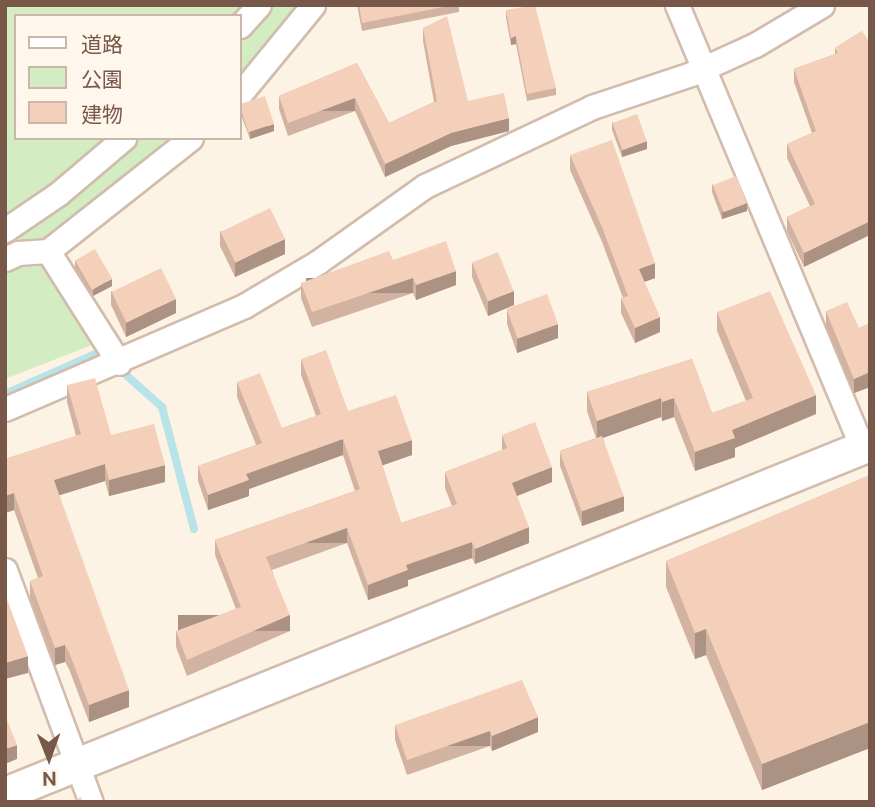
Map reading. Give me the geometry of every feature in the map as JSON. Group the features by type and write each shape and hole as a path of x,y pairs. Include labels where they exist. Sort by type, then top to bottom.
{"street":[{"path":"242,24 259,5"},
{"path":"242,92 313,5"},
{"path":"5,794 866,446 677,5"},
{"path":"5,410 119,363 254,299 318,262 425,186 592,107 705,68 755,45 822,5"},
{"path":"5,230 58,194 122,140"},
{"path":"5,259 18,253 48,251 188,140"},
{"path":"48,251 119,363"},
{"path":"5,570 90,802"}],"green space":[{"path":"5,5 316,5 242,73 242,14 14,14 14,140 169,140 48,251 92,345 5,379"}],"building":[{"path":"359,5 454,5 362,23"},
{"path":"535,5 556,88 527,94 516,36 511,38 506,10"},
{"path":"447,16 468,101 504,93 509,118 451,133 385,164 355,98 288,123 279,96 357,63 389,123 437,101 423,28"},
{"path":"862,31 870,43 870,221 804,253 787,217 815,204 787,144 816,131 794,69 838,53 835,48"},
{"path":"265,96 274,124 248,132 242,103"},
{"path":"637,114 647,141 622,150 613,123"},
{"path":"612,140 655,263 639,269 660,317 635,328 621,298 628,296 602,227 570,155"},
{"path":"736,176 747,203 724,212 713,185"},
{"path":"270,208 285,239 235,263 221,232"},
{"path":"446,241 456,271 416,285 413,278 312,312 301,283 389,251 393,260"},
{"path":"95,249 112,278 92,290 75,260"},
{"path":"498,252 514,291 488,301 472,262"},
{"path":"161,268 176,299 126,323 112,292"},
{"path":"770,291 816,395 732,430 735,438 695,452 674,398 662,402 661,398 597,421 587,392 692,359 712,413 753,398 717,312"},
{"path":"547,294 558,324 518,339 507,309"},
{"path":"847,302 859,328 870,323 870,372 854,379 826,311"},
{"path":"326,350 348,411 396,395 412,440 378,451 401,523 457,504 445,472 507,448 502,435 535,422 552,467 512,483 529,527 475,549 472,542 406,565 408,570 368,585 347,528 266,557 290,615 187,660 176,631 241,607 215,540 360,489 343,439 246,474 249,480 208,495 198,466 262,443 237,382 260,373 282,428 321,414 301,359"},
{"path":"95,378 111,435 154,424 165,465 109,480 105,464 54,480 129,690 89,705 65,645 55,648 30,581 43,576 14,493 5,496 5,459 81,434 67,385"},
{"path":"602,436 624,496 582,512 560,451"},
{"path":"870,475 870,722 762,764 706,629 695,633 666,561"},
{"path":"5,594 28,656 5,663"},
{"path":"522,680 538,717 492,736 490,731 407,760 395,725"},
{"path":"5,715 17,745 5,749"}],"waterway":[{"path":"5,394 100,352 106,358"},
{"path":"116,366 162,407 194,529"}]}
